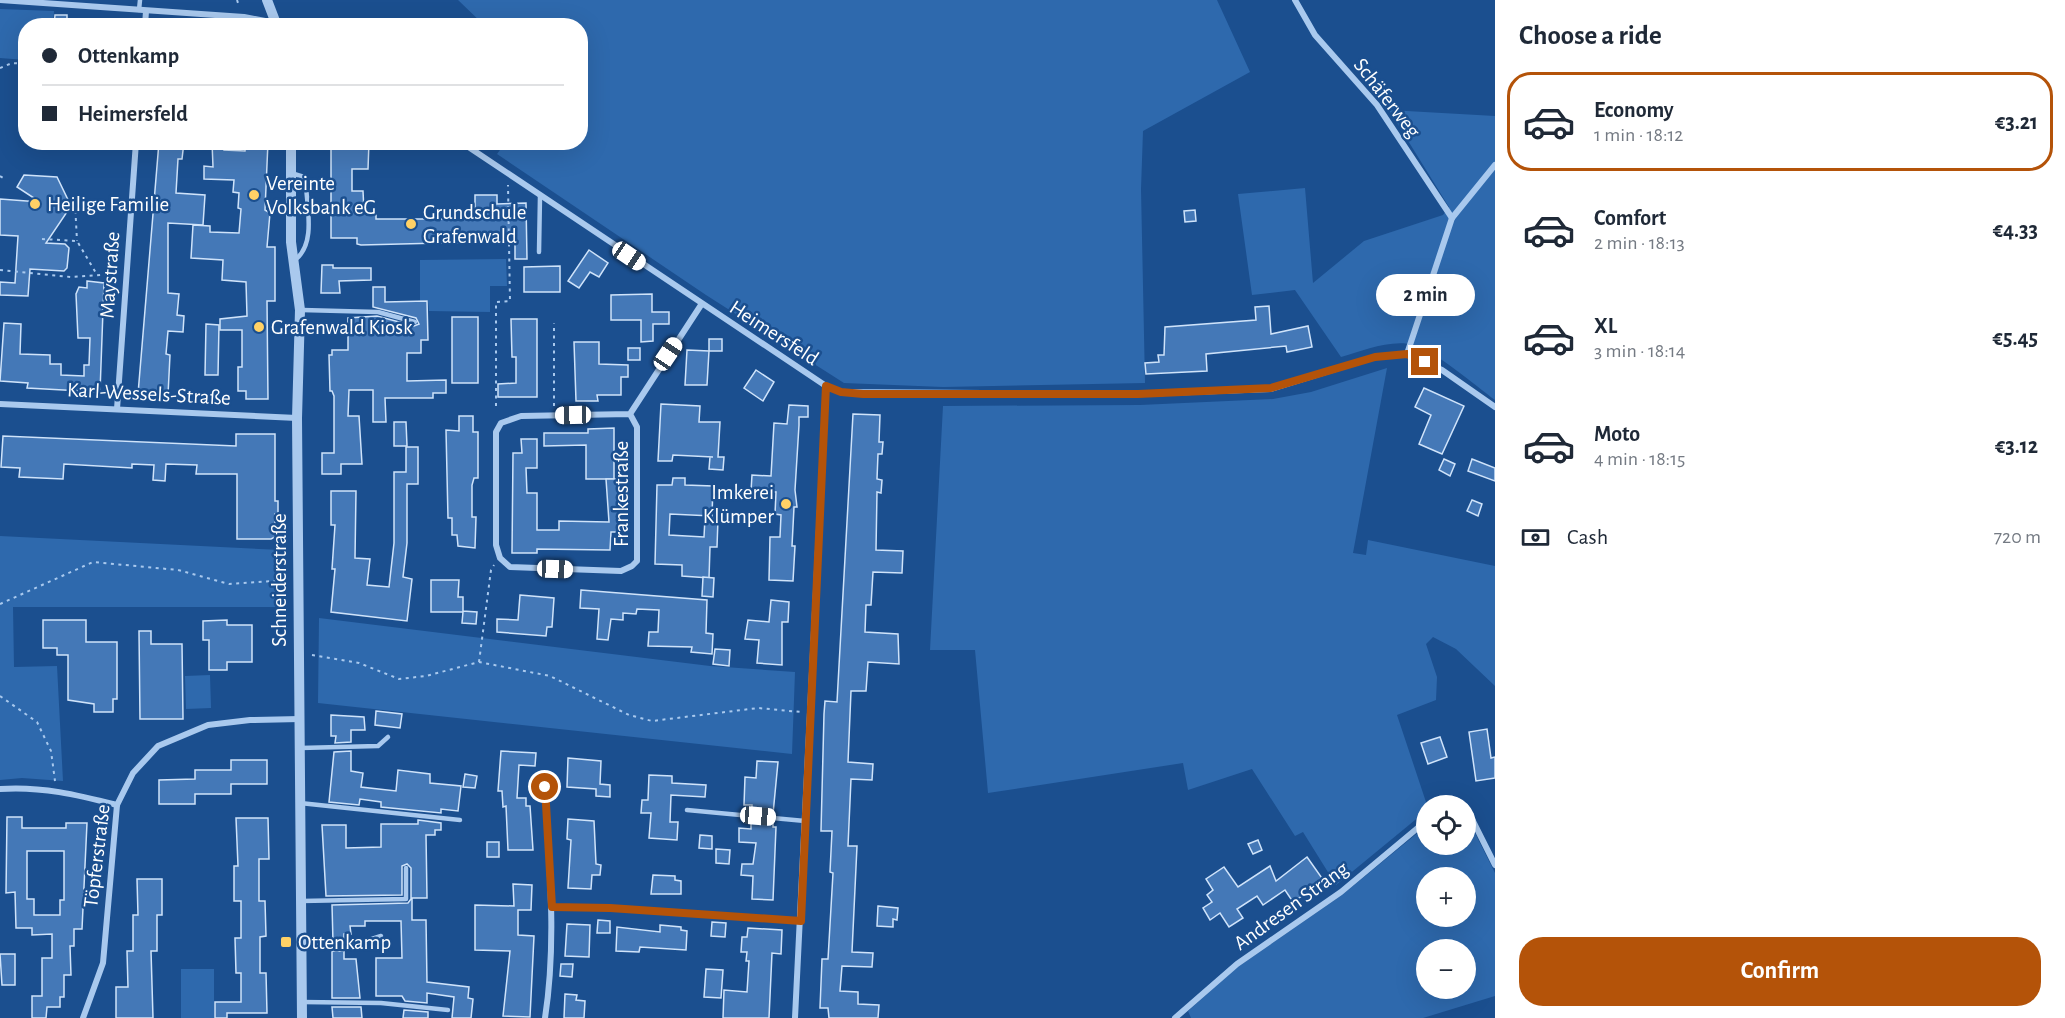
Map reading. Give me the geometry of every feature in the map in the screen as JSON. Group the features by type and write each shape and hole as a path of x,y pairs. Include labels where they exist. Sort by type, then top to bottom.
{"street":[{"path":"0,0 215,18"},
{"path":"267,0 274,18"},
{"name":"Schäferweg","path":"1295,0 1315,35 1377,105 1452,218"},
{"path":"142,11 143,18"},
{"name":"Maystraße","path":"117,409 135,150"},
{"name":"Schneiderstraße","path":"291,150 293,262 300,310 297,418 302,1018"},
{"name":"Heimersfeld","path":"472,150 701,305 826,386 841,392 863,394 1138,394 1271,388 1375,357 1407,354 1442,370 1495,407"},
{"path":"1407,354 1452,218 1495,165"},
{"name":"Frankestraße","path":"630,414 701,305"},
{"path":"795,1018 826,386"},
{"name":"Karl-Wessels-Straße","path":"0,404 297,418"},
{"name":"Frankestraße","path":"630,414 637,427 638,485 638,554 632,566 621,571 510,567 500,558 496,545 496,432 501,423 508,419 554,415 630,414"},
{"name":"Töpferstraße","path":"83,1018 103,963 117,804 133,773 158,746 208,725 250,720 300,719"},
{"path":"0,789 22,787 57,790 117,804"},
{"path":"545,787 552,907 550,986 545,1018"},
{"path":"1476,828 1495,866"},
{"name":"Andresen Strang","path":"1175,1018 1237,964 1341,892 1416,829"},
{"path":"552,907 621,908 801,921"}],"lane":[{"path":"140,0 142,11"},
{"path":"291,173 304,177 306,184 308,244 303,254 293,262"},
{"path":"539,252 540,196"},
{"path":"300,310 378,312 415,322"},
{"path":"300,748 378,746 388,737"},
{"path":"300,803 460,820"},
{"path":"687,810 805,821"},
{"path":"301,901 406,899 406,868"},
{"path":"302,945 347,947 381,936"},
{"path":"302,1002 381,1004 448,1010"}],"path":[{"path":"0,68 12,63 18,63"},
{"path":"496,406 496,302 510,301 508,175"},
{"path":"0,176 5,178"},
{"path":"75,203 76,241 96,273"},
{"path":"42,239 76,241"},
{"path":"0,270 71,277 96,273 127,274"},
{"path":"554,323 554,415"},
{"path":"479,662 491,570 500,558"},
{"path":"0,604 93,562 178,570 229,584 299,579"},
{"path":"299,643 313,656 359,663 399,679 426,676 479,662 550,676 629,715 652,721 758,708 810,713"},
{"path":"0,696 37,722 51,751 57,790"}],"shaded area":[{"path":"458,0 1217,0 1250,72 1143,131 1141,189 1145,383 943,387 844,383 706,295 497,154 500,150 588,150 588,18 477,18"},
{"path":"0,9 54,11 54,18 18,18 18,59 0,58"},
{"path":"1389,110 1495,116 1495,400 1444,361 1414,345 1386,345 1341,357 1295,290 1252,295 1238,194 1305,188 1313,283 1364,241 1443,215 1449,207"},
{"path":"506,259 507,286 490,286 490,312 429,311 428,300 420,301 420,260"},
{"path":"1387,368 1353,553 1366,555 1368,540 1495,566 1495,686 1456,649 1433,637 1426,644 1437,677 1436,700 1397,715 1424,795 1416,795 1416,819 1336,885 1303,832 1295,836 1252,769 1188,790 1183,763 988,793 975,650 930,650 943,406 1140,405 1273,399 1311,392"},
{"path":"0,536 281,550 279,607 13,607 14,667 57,666 63,781 22,778 0,780"},
{"path":"319,618 710,666 795,672 792,754 318,703"},
{"path":"210,675 211,708 186,709 185,676"},
{"path":"1416,834 1416,855 1476,855 1476,835 1495,873 1495,996 1423,1018 1191,1018 1188,1011 1235,969 1342,895"},
{"path":"181,969 214,969 214,1018 181,1018"}],"building":[{"path":"55,15 67,15 67,18 55,18"},
{"path":"158,150 183,150 182,159 178,159 176,193 205,195 203,225 168,223 168,293 179,294 177,315 184,316 183,332 168,331 166,354 170,355 168,395 138,394"},
{"path":"212,150 268,150 265,210 270,213 267,247 275,247 275,301 267,301 268,399 246,399 246,391 238,391 238,367 242,367 242,330 220,330 220,319 247,316 246,282 222,280 223,260 191,258 193,225 210,226 210,232 239,233 241,209 238,208 239,193 233,192 234,180 204,179 204,166 213,167"},
{"path":"331,150 369,150 368,169 352,169 352,191 363,191 364,211 376,211 376,219 475,219 475,195 497,195 497,204 526,203 527,259 515,259 515,241 361,245 357,244 357,238 331,238"},
{"path":"24,175 57,177 71,206 46,243 65,244 69,248 67,268 64,271 30,269 28,296 0,295 0,282 15,283 18,236 0,235 0,199 40,202 17,187"},
{"path":"1195,210 1196,221 1185,222 1184,211"},
{"path":"589,250 608,263 599,277 590,272 579,288 568,281"},
{"path":"322,265 333,265 333,268 371,268 371,280 339,281 340,293 321,293"},
{"path":"560,266 560,292 524,292 524,267"},
{"path":"87,281 104,283 100,392 27,388 28,383 0,381 4,323 21,324 20,354 50,355 50,364 61,364 61,375 84,376 84,365 89,365 90,338 78,338 76,294 79,287 87,288"},
{"path":"373,287 385,287 385,302 427,301 428,340 421,340 421,353 407,353 407,381 446,380 446,393 433,393 433,398 385,398 386,422 373,422 373,390 349,390 348,416 359,416 362,464 341,464 341,474 322,474 322,453 334,453 334,396 330,391 329,355 332,355 332,350 348,350 348,318 377,316 414,326 419,324 416,318 373,307"},
{"path":"652,294 652,312 669,312 669,324 653,324 653,341 641,342 641,320 611,320 611,295"},
{"path":"1269,306 1271,334 1308,326 1312,347 1287,352 1286,346 1206,354 1207,371 1146,374 1145,363 1159,362 1158,355 1164,355 1165,327 1256,320 1255,307"},
{"path":"452,317 478,317 478,383 452,383"},
{"path":"511,319 537,319 537,397 498,397 498,384 516,383 516,357 512,357"},
{"path":"206,324 219,325 218,375 205,375"},
{"path":"709,339 722,339 722,351 709,351"},
{"path":"574,342 599,342 599,364 628,365 628,377 621,377 621,395 597,395 598,401 576,401"},
{"path":"628,348 640,348 640,360 628,360"},
{"path":"687,350 709,351 707,385 685,385"},
{"path":"756,370 774,382 763,401 744,388"},
{"path":"1424,388 1464,406 1442,454 1419,444 1431,415 1415,407"},
{"path":"661,404 700,406 699,422 720,422 718,457 724,457 723,470 709,469 710,457 713,457 673,455 672,461 658,461"},
{"path":"789,405 808,406 808,417 799,417 795,490 797,507 794,507 792,546 795,546 793,581 769,580 770,537 780,537 781,515 775,514 776,492 751,491 752,475 771,476 774,423 787,424"},
{"path":"853,414 880,415 879,442 883,442 882,454 878,454 877,479 882,480 881,493 877,492 876,550 903,551 902,573 873,572 871,605 866,605 865,632 898,634 899,664 868,662 866,691 851,691 848,762 873,764 872,780 851,779 848,846 857,846 852,952 873,953 872,967 842,966 840,991 858,992 858,1004 879,1005 878,1018 829,1018 828,1008 820,1008 822,959 828,959 833,873 830,872 832,831 821,831 824,714 825,701 837,702"},
{"path":"459,416 473,416 473,432 478,432 478,478 474,478 472,485 472,517 476,517 475,548 458,546 457,535 452,535 452,518 448,518 446,430 459,431"},
{"path":"394,422 406,422 407,446 394,446"},
{"path":"614,428 614,479 586,479 586,445 544,446 544,433 588,433 588,429"},
{"path":"236,434 275,434 275,501 278,501 278,514 275,514 275,537 271,539 237,539 237,474 196,474 197,465 166,464 165,481 153,480 154,465 132,464 132,468 64,464 63,479 19,477 20,468 1,467 3,436 236,446"},
{"path":"521,439 537,439 537,468 526,468 527,493 537,493 537,530 559,530 559,521 609,522 606,479 620,479 621,532 611,532 610,550 537,549 537,553 512,553 513,453 522,453"},
{"path":"406,447 418,447 418,484 407,484 407,543 403,577 412,579 407,621 331,612 335,569 332,569 335,525 331,525 331,491 356,491 355,558 370,559 367,585 389,587 394,543 394,472 406,472"},
{"path":"1444,459 1455,464 1450,476 1439,470"},
{"path":"1472,459 1495,468 1495,481 1468,471"},
{"path":"673,478 685,478 685,485 713,486 712,516 670,514 669,535 704,537 705,518 718,519 717,547 710,547 709,578 682,576 682,565 655,564 657,485 672,485"},
{"path":"1472,500 1482,504 1478,516 1467,511"},
{"path":"703,577 714,578 713,597 702,596"},
{"path":"431,580 459,580 458,597 463,597 463,611 477,612 476,624 462,623 463,612 431,612"},
{"path":"581,590 707,600 706,633 713,634 712,654 691,652 692,647 648,646 649,632 658,632 659,610 637,609 636,614 623,613 623,620 611,619 608,640 597,639 599,609 580,608"},
{"path":"520,595 554,598 552,627 547,627 546,636 497,632 497,619 518,620"},
{"path":"771,600 789,602 788,622 782,622 782,665 757,663 759,640 745,639 748,620 769,622"},
{"path":"43,620 86,620 86,642 117,642 117,699 113,699 113,712 94,712 94,704 68,700 68,655 57,655 57,648 43,648"},
{"path":"227,620 227,625 252,625 252,662 227,662 227,670 209,670 209,640 203,640 203,621"},
{"path":"139,631 151,631 151,644 182,644 183,719 140,719"},
{"path":"715,649 730,650 729,666 713,664"},
{"path":"376,711 402,714 400,728 375,725"},
{"path":"331,715 364,717 365,730 351,730 351,742 335,743 336,736 331,736"},
{"path":"1487,729 1491,758 1495,757 1495,778 1476,781 1469,732"},
{"path":"1440,737 1447,757 1428,764 1421,743"},
{"path":"351,751 351,771 363,773 361,787 396,791 398,770 430,774 430,783 461,786 458,811 441,809 441,813 381,807 381,802 360,799 359,805 329,802 334,752"},
{"path":"501,751 536,753 535,766 519,765 517,798 526,798 526,806 530,806 533,850 508,850 506,806 503,807 502,791 498,791"},
{"path":"568,758 601,761 600,784 610,785 610,797 596,796 596,789 567,787"},
{"path":"231,760 267,760 267,784 231,784 231,794 195,794 195,804 159,804 159,780 195,779 195,770 231,770"},
{"path":"757,761 778,762 773,814 752,812 752,805 744,805 745,777 756,778"},
{"path":"465,774 477,776 475,788 463,787"},
{"path":"649,775 672,776 672,783 706,785 705,797 671,795 670,822 678,822 677,840 649,838 651,813 641,813 642,800 648,800"},
{"path":"7,817 22,817 22,828 66,828 66,823 87,823 82,929 74,929 74,946 70,946 71,975 64,975 64,997 60,997 60,1007 47,1007 46,1018 32,1018 32,996 42,996 42,958 52,958 52,934 32,935 32,928 16,928 15,892 6,893","holes":["27,851 64,851 64,900 60,900 60,915 34,915 34,899 27,899"]},
{"path":"236,818 268,818 269,859 259,859 259,901 265,901 266,936 260,937 260,973 266,973 267,1013 227,1013 227,1018 215,1018 215,1002 241,1002 241,973 236,973 235,938 241,938 241,901 234,901 234,866 238,866"},
{"path":"568,819 594,821 596,864 601,865 600,875 592,875 591,889 568,888 571,840 567,839"},
{"path":"418,820 441,823 441,830 435,830 435,835 426,835 427,898 412,898 412,920 426,920 427,982 469,987 468,998 473,999 471,1018 452,1018 454,997 427,993 427,1003 405,1001 402,996 376,996 376,958 402,958 401,921 365,921 365,926 350,926 351,934 344,934 344,942 333,942 332,905 408,903 411,899 411,868 407,864 402,866 402,895 326,896 322,825 346,825 346,848 381,847 381,824 418,824"},
{"path":"751,820 773,823 773,827 776,827 773,900 752,899 753,876 741,875 742,864 753,864 756,843 739,842 739,828 751,829"},
{"path":"700,835 712,836 712,849 699,848"},
{"path":"1258,840 1262,850 1253,854 1248,844"},
{"path":"487,842 499,842 499,857 487,857"},
{"path":"716,849 730,850 729,864 716,863"},
{"path":"1307,857 1324,881 1293,902 1285,890 1263,905 1257,896 1237,909 1243,918 1229,927 1220,913 1210,920 1203,908 1212,902 1207,895 1213,890 1206,879 1224,867 1238,887 1270,866 1276,881"},
{"path":"653,875 675,876 675,880 681,881 681,894 651,894"},
{"path":"137,879 162,879 162,915 157,915 157,951 151,951 153,1018 116,1018 116,987 128,987 127,951 133,951 133,915 138,915"},
{"path":"513,884 532,885 531,910 518,910 518,935 534,936 530,1017 503,1016 510,951 475,950 475,905 514,906"},
{"path":"878,906 898,908 897,920 893,919 893,927 877,926"},
{"path":"598,920 610,921 610,933 597,933"},
{"path":"712,922 726,923 725,937 711,936"},
{"path":"567,924 590,925 589,957 565,956"},
{"path":"660,925 681,927 681,930 687,931 686,950 640,947 639,952 616,951 617,927 660,932"},
{"path":"748,928 782,930 781,954 772,953 769,1018 723,1018 724,990 747,992 749,961 746,961 747,952 741,952 742,937 747,937"},
{"path":"332,951 344,951 344,959 356,959 360,998 332,998"},
{"path":"0,954 15,954 15,985 2,985"},
{"path":"561,964 573,964 572,977 560,976"},
{"path":"706,969 723,970 721,998 704,997"},
{"path":"565,994 577,995 576,1000 585,1001 584,1018 564,1018"},
{"path":"332,1007 361,1007 362,1018 333,1018"},
{"path":"404,1010 428,1012 428,1018 403,1018"}],"place":[{"name":"Vereinte Volksbank eG","path":"254,195"},
{"name":"Heilige Familie","path":"35,204"},
{"name":"Grundschule Grafenwald","path":"411,224"},
{"name":"Grafenwald Kiosk","path":"259,327"},
{"name":"Imkerei Klümper","path":"786,504"},
{"name":"Ottenkamp","path":"286,942"}],"route":[{"path":"545,787 552,907 699,913 801,921 826,386 841,392 863,394 1138,394 1271,388 1310,379 1339,367 1375,357 1407,354 1425,362"}]}
